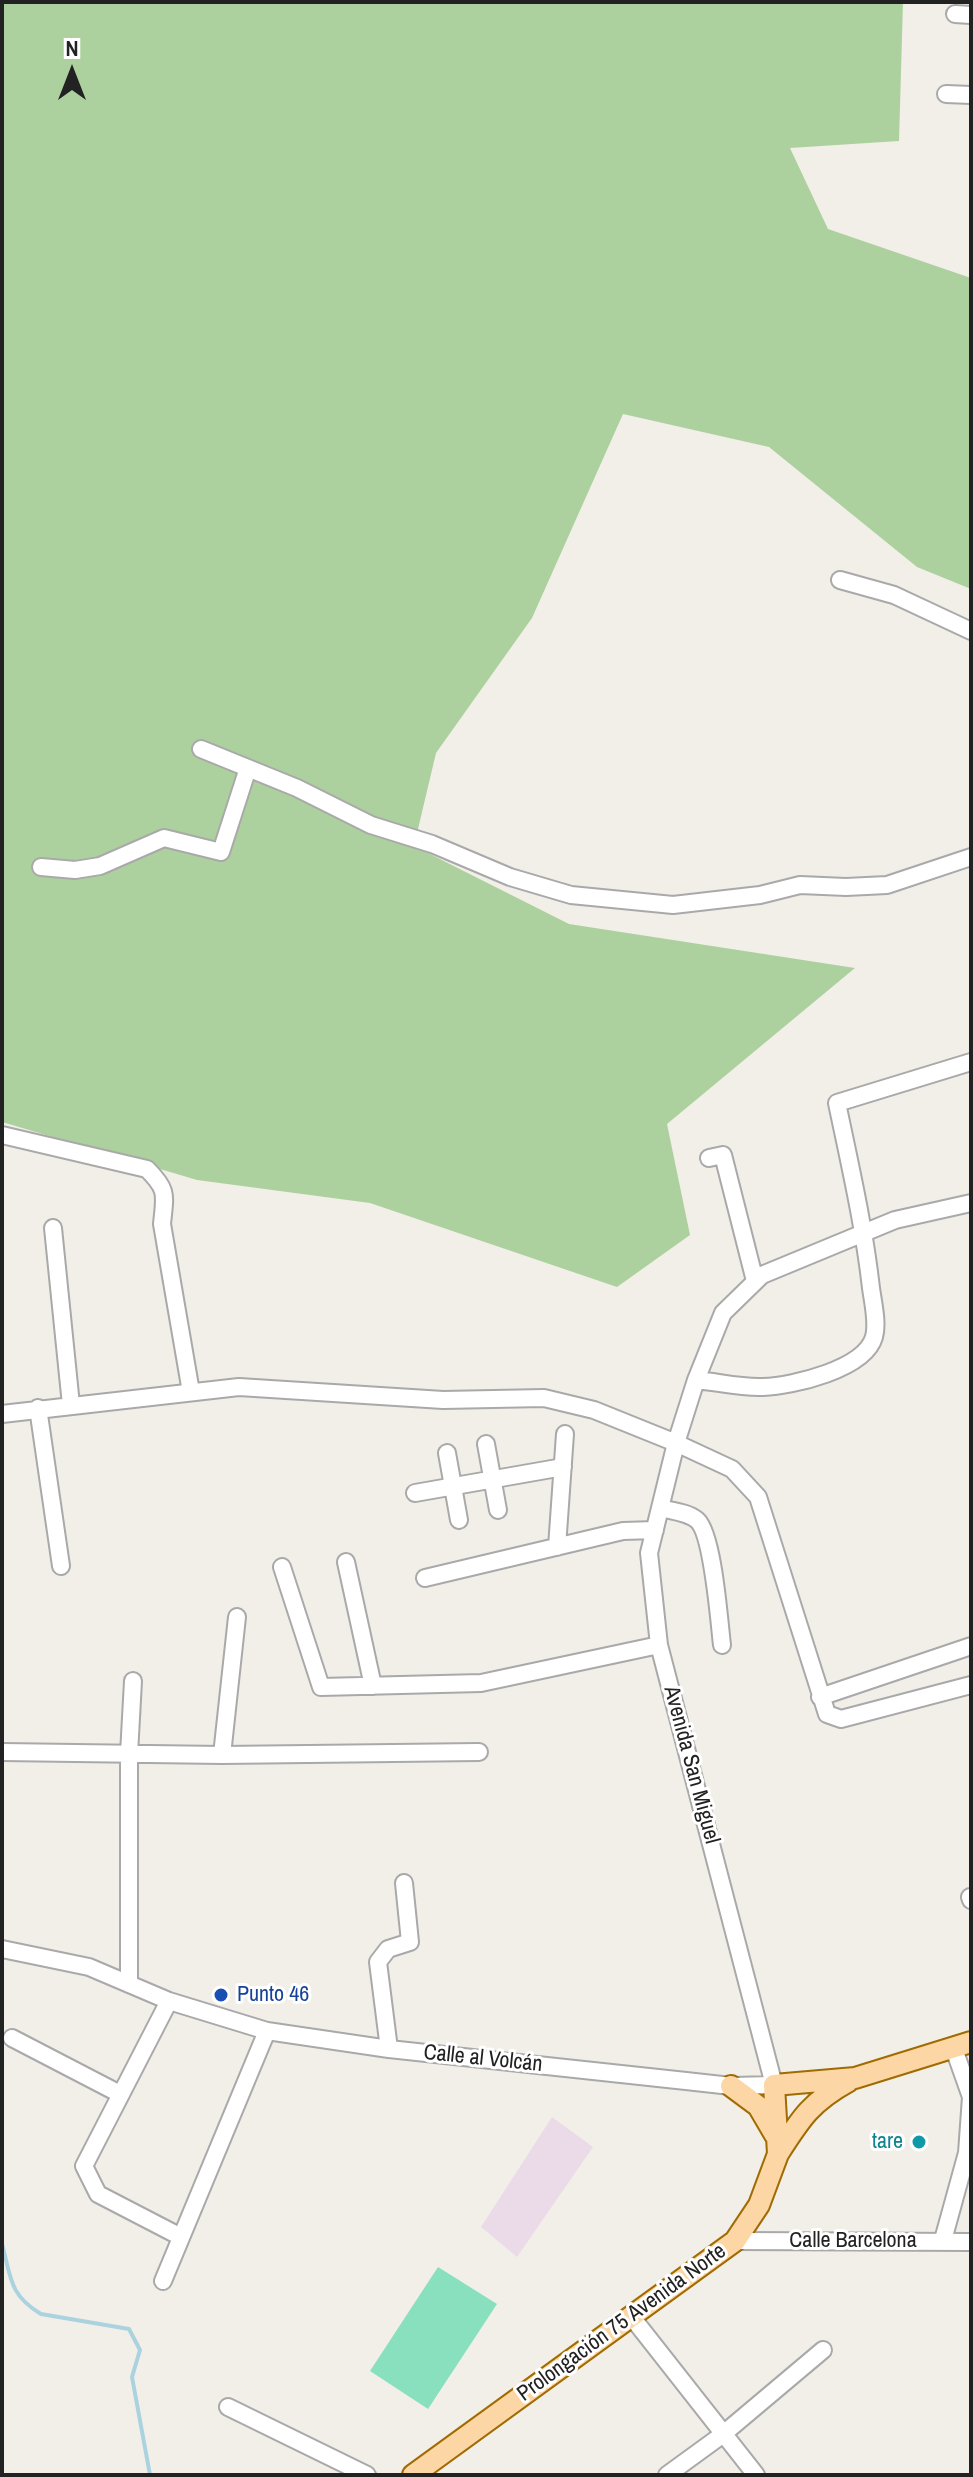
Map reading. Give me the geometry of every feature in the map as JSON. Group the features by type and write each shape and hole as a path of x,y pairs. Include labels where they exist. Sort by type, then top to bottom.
{"main road":[{"name":"Calle al Volcán","path":"774,2085 855,2078 962,2046"},
{"path":"731,2086 758,2106 778,2146 814,2104 855,2078"},
{"name":"Prolongación 75 Avenida Norte","path":"413,2475 735,2241 759,2205 778,2146 774,2085"}],"street":[{"path":"946,94 971,95"},
{"path":"840,580 894,595 971,631"},
{"path":"201,749 297,788 371,825 432,844 510,877 571,895 673,905 760,895 800,885 887,885 971,857"},
{"path":"41,867 75,870 100,866 164,838 221,852 248,768"},
{"path":"696,1380 762,1388 829,1373 863,1356 874,1337 875,1317 865,1232 837,1103 971,1062"},
{"path":"2,1135 147,1169 162,1184 162,1224 191,1392"},
{"path":"709,1158 723,1155 755,1281"},
{"name":"Avenida San Miguel","path":"774,2085 659,1645 649,1553 676,1443 696,1380 723,1313 762,1275 895,1220 971,1203"},
{"path":"53,1228 71,1405"},
{"path":"2,1414 239,1387 443,1400 544,1398 594,1410 732,1469 758,1497 827,1714 841,1719 971,1685"},
{"path":"38,1408 61,1566"},
{"path":"557,1547 565,1434"},
{"path":"486,1444 498,1510"},
{"path":"447,1453 459,1520"},
{"path":"415,1493 563,1467"},
{"path":"660,1508 687,1514 699,1521 707,1538 722,1645"},
{"path":"425,1578 623,1531 655,1530"},
{"path":"346,1562 373,1686"},
{"path":"282,1567 321,1687 481,1683 659,1645"},
{"path":"222,1755 237,1617"},
{"path":"820,1697 971,1646"},
{"path":"129,1984 129,1754 133,1681"},
{"path":"2,1752 222,1755 479,1752"},
{"path":"389,2049 378,1962 388,1949 410,1942 404,1883"},
{"name":"Calle al Volcán","path":"2,1949 89,1967 169,2001 267,2031 389,2049 731,2086 774,2085"},
{"path":"169,2001 84,2166 98,2194 181,2237"},
{"path":"163,2281 267,2031"},
{"path":"12,2038 120,2094"},
{"path":"943,2240 967,2153 971,2097 962,2046"},
{"name":"Calle Barcelona","path":"735,2241 971,2242"},
{"path":"631,2316 756,2475"},
{"path":"667,2475 722,2435 823,2350"},
{"path":"228,2407 367,2475"}],"shaded area":[{"path":"552,2117 593,2147 517,2257 481,2227"}],"green space":[{"path":"2,2 903,2 899,141 790,148 828,229 971,278 971,589 917,567 769,447 623,414 532,618 436,753 414,846 569,924 855,968 667,1124 690,1235 617,1287 370,1203 197,1180 2,1122"},
{"path":"438,2267 497,2304 428,2409 370,2371"}],"waterway":[{"path":"2,2244 17,2292 41,2314 129,2329 140,2350 132,2377 150,2475"}],"place":[{"name":"Punto 46","path":"221,1995"},
{"name":"tare","path":"919,2142"}]}
